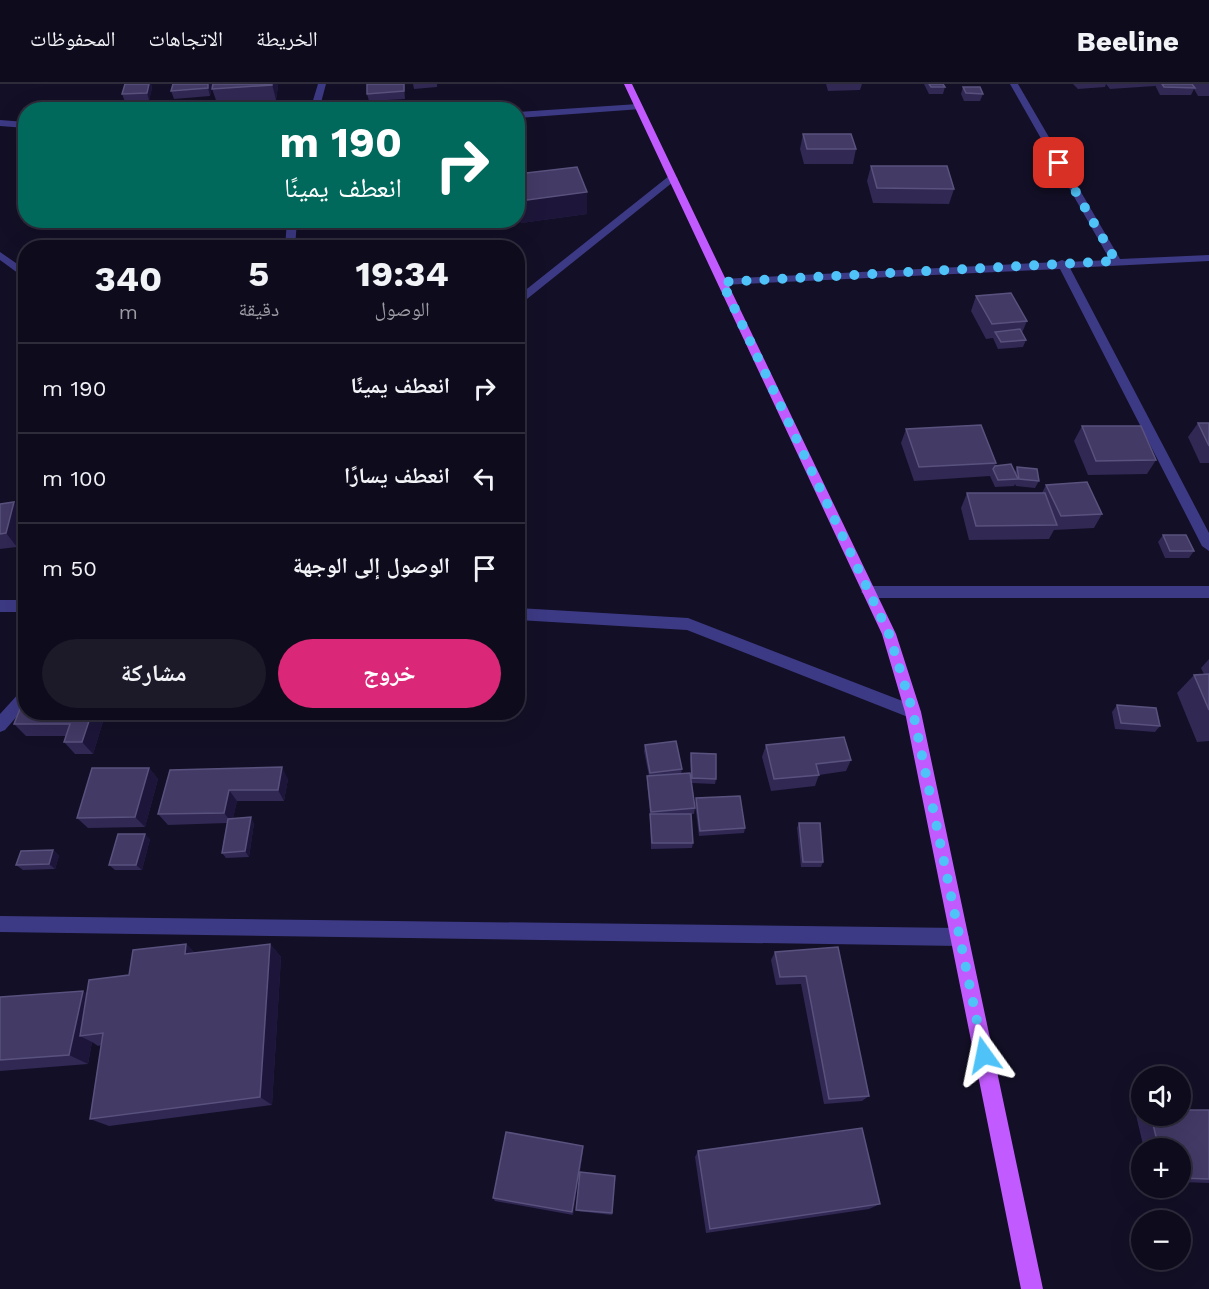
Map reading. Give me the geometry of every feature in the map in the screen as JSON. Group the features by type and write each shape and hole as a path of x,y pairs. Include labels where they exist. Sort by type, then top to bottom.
{"main road":[{"path":"628,84 889,634 913,712 1032,1289"}],"street":[{"path":"316,102 322,84"},
{"path":"1014,84 1116,261"},
{"path":"525,115 638,107"},
{"path":"0,123 18,124"},
{"path":"525,295 673,178"},
{"path":"0,255 18,270"},
{"path":"722,282 1062,263 1209,258"},
{"path":"1062,263 1209,546"},
{"path":"868,592 1209,592"},
{"path":"0,606 18,606"},
{"path":"525,614 688,624 913,712"},
{"path":"0,725 18,704"},
{"path":"0,924 960,938"}],"building":[{"path":"125,84 149,84 147,93 122,94"},
{"path":"173,84 208,84 208,88 171,91"},
{"path":"213,84 272,84 272,85 212,89"},
{"path":"367,84 404,84 404,91 367,94"},
{"path":"929,84 943,84 945,87 931,87"},
{"path":"1162,84 1192,84 1195,88 1164,87"},
{"path":"963,87 980,87 983,94 966,93"},
{"path":"803,134 851,134 856,149 807,149"},
{"path":"871,166 947,166 954,189 877,188"},
{"path":"577,167 587,192 525,200 525,173"},
{"path":"1011,293 1027,321 992,324 976,296"},
{"path":"1020,329 1026,340 1001,342 995,332"},
{"path":"1198,423 1209,423 1209,446"},
{"path":"981,425 996,463 919,467 906,429"},
{"path":"1082,426 1141,426 1156,460 1096,461"},
{"path":"1011,464 1018,479 998,480 993,469 995,466"},
{"path":"1017,467 1037,469 1039,481 1019,479"},
{"path":"1087,482 1102,514 1061,516 1046,485"},
{"path":"967,493 1045,493 1057,525 976,526"},
{"path":"14,502 6,533 0,534 0,504"},
{"path":"1163,535 1186,535 1194,551 1170,551"},
{"path":"1209,674 1209,710 1194,675"},
{"path":"1117,705 1156,708 1160,726 1121,723"},
{"path":"18,714 18,720 89,720 82,742 64,742 70,724 14,724"},
{"path":"844,737 851,760 816,764 819,775 774,779 766,745"},
{"path":"676,741 682,769 650,773 645,745"},
{"path":"691,753 716,754 716,779 692,778"},
{"path":"282,767 278,790 229,790 224,813 158,814 170,770"},
{"path":"92,768 149,768 135,817 77,818"},
{"path":"690,773 695,808 651,812 647,776"},
{"path":"740,796 745,828 700,831 696,798"},
{"path":"650,814 691,814 693,843 652,843"},
{"path":"251,817 245,851 222,853 228,819"},
{"path":"799,823 820,823 823,862 803,862"},
{"path":"118,834 145,834 136,865 109,865"},
{"path":"53,850 49,864 16,865 21,851"},
{"path":"186,944 185,954 270,944 260,1097 90,1119 103,1033 80,1036 89,980 129,975 133,950"},
{"path":"838,947 869,1096 829,1099 806,976 780,977 775,952"},
{"path":"83,991 69,1055 0,1060 0,997"},
{"path":"1191,1110 1209,1110 1209,1179 1191,1178 1191,1138 1156,1138 1153,1126 1191,1126"},
{"path":"862,1128 880,1204 710,1229 698,1151"},
{"path":"506,1132 583,1146 572,1212 493,1198"},
{"path":"580,1172 615,1176 612,1213 576,1210"}],"route":[{"path":"984,1055 913,712 889,634 722,282 1116,261 1059,163"}]}
